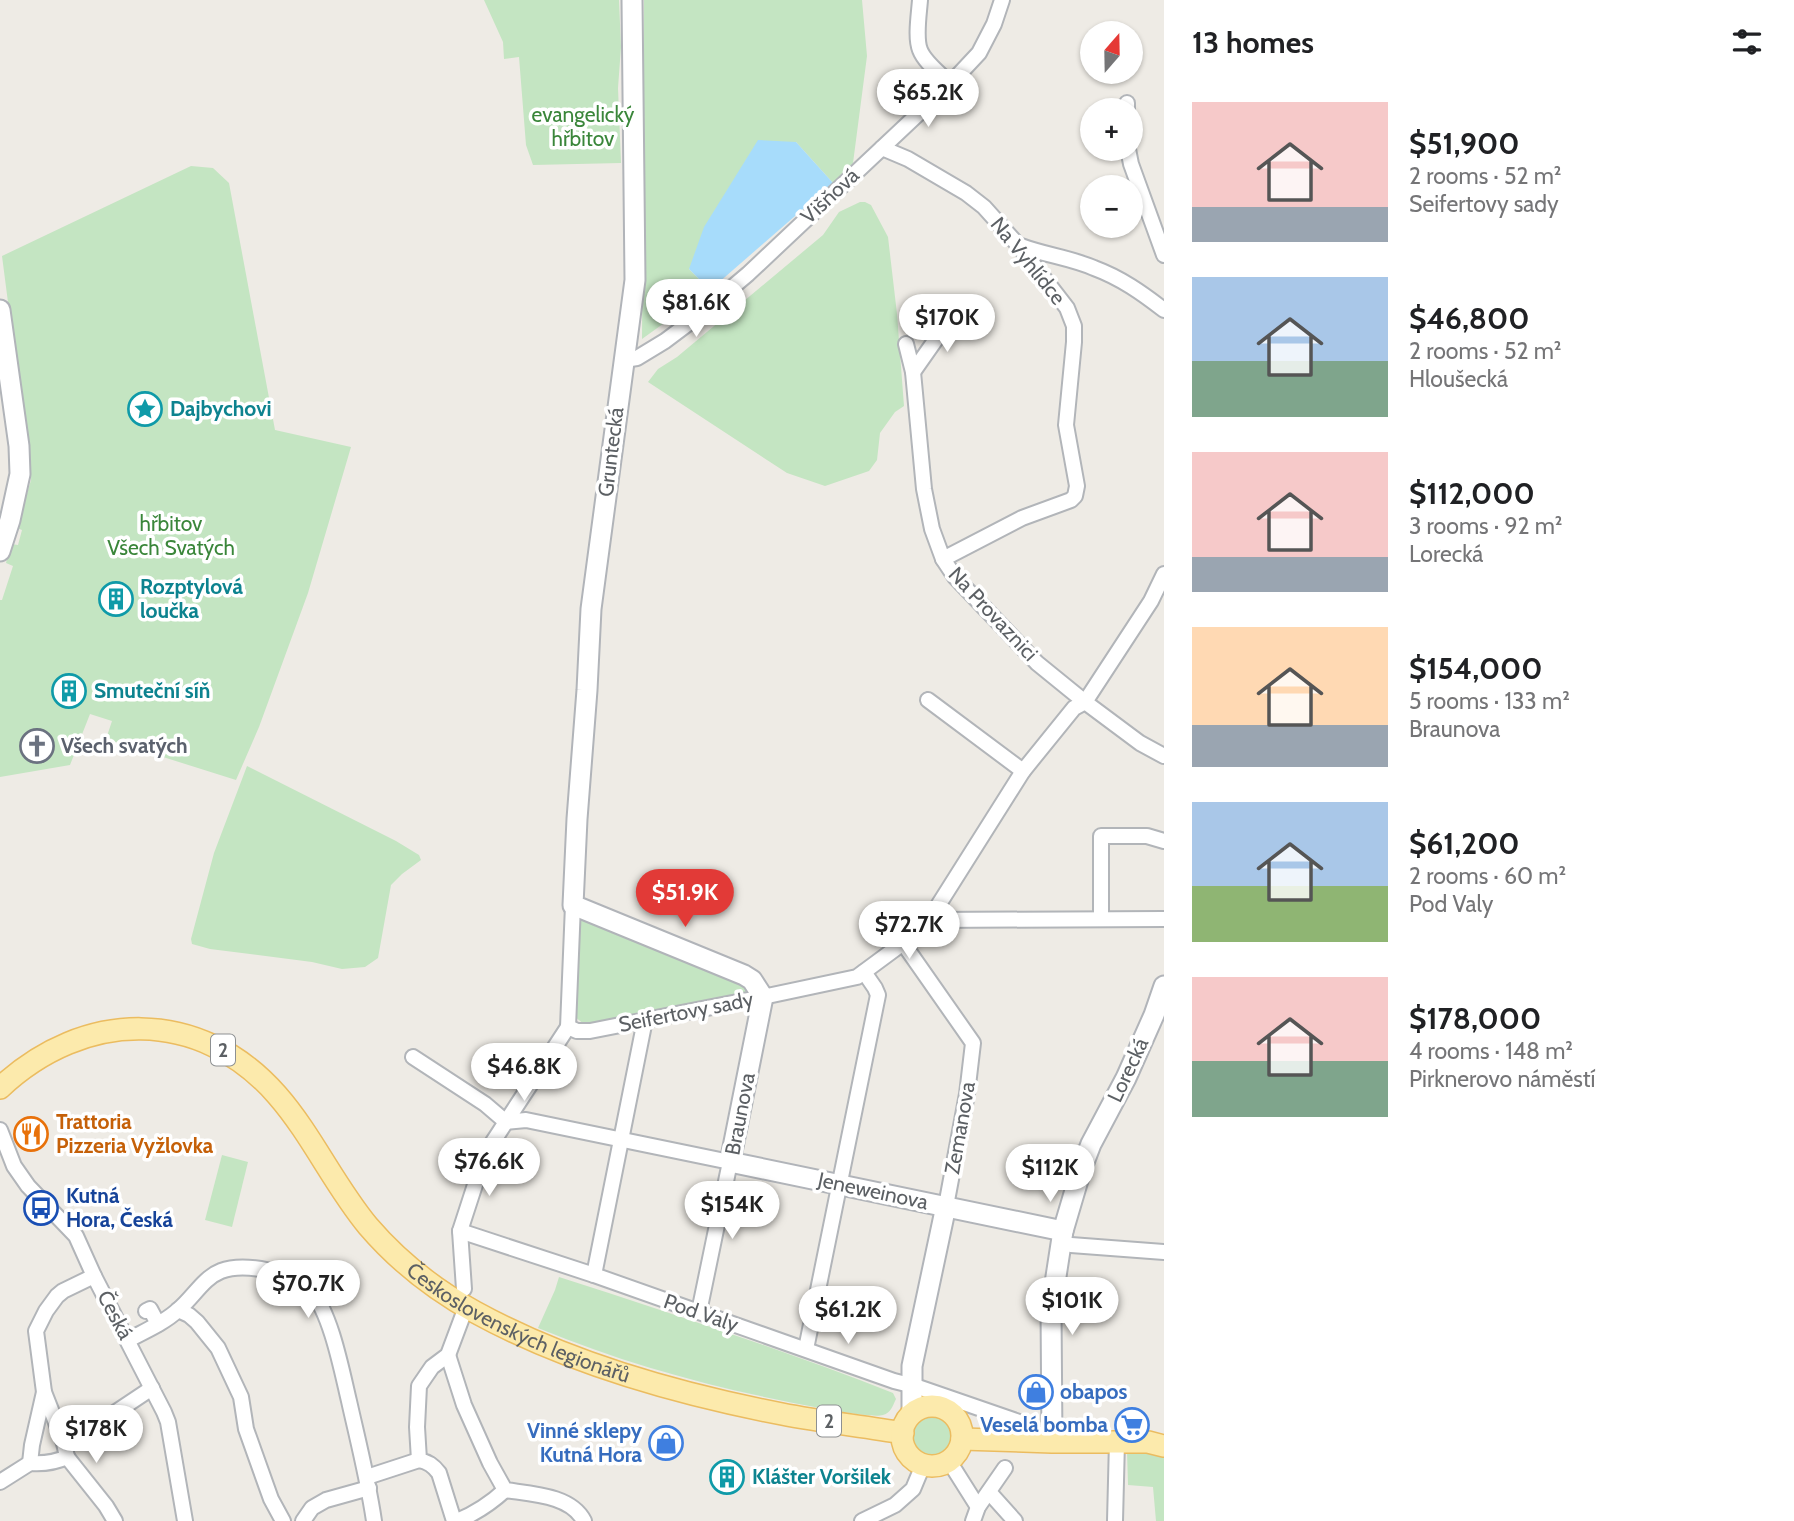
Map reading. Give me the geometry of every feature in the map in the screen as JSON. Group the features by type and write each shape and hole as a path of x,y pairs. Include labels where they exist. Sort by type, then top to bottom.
{"main road":[{"name":"Československých legionářů","path":"0,1088 35,1060 61,1045 90,1034 153,1029 209,1043 239,1060 278,1096 356,1210 407,1266 533,1339 644,1380 757,1409 907,1423 919,1409 928,1407 946,1410 958,1422 962,1439"},
{"path":"907,1423 903,1443 907,1452 914,1460 932,1466 949,1461 958,1452 962,1439 1148,1441 1164,1446"}],"street":[{"name":"Gruntecká","path":"573,905 591,608 631,315 636,258 632,0"},
{"path":"920,0 920,49 924,57 950,84"},
{"name":"Višňová","path":"624,360 638,358 665,341 748,274 950,84 979,53 994,24 1002,0"},
{"name":"Na Vyhlídce","path":"882,148 901,155 966,193 984,207 1019,246 1067,308 1074,326 1066,425 1077,492 1071,500 1022,518 943,559"},
{"path":"1130,161 1163,246"},
{"path":"1019,246 1092,266 1117,277 1164,310"},
{"path":"1044,278 1057,257"},
{"path":"0,310 19,446 20,474 3,530 0,551"},
{"path":"913,372 953,316"},
{"name":"Na Provaznici","path":"906,344 913,372 924,488 932,529 943,559 954,577 1037,663 1140,743 1164,756"},
{"path":"763,997 857,976 903,943 929,919 1023,771 1074,708 1086,702 1151,601 1164,574"},
{"path":"928,700 1023,771"},
{"path":"1101,918 1101,836 1147,836 1164,841"},
{"path":"573,905 568,1027 485,1154 460,1231 465,1298 448,1355 464,1405 489,1463 505,1490 562,1502 580,1513 584,1521"},
{"name":"Seifertovy sady","path":"568,1027 577,1031 590,1031 763,997 752,981 744,975 573,905"},
{"path":"929,919 1164,919"},
{"name":"Zemanova","path":"903,943 973,1043 967,1094 946,1206 912,1366 907,1423"},
{"path":"806,1349 878,995 863,972"},
{"name":"Lorecká","path":"1052,1442 1051,1309 1081,1170 1091,1144 1126,1078 1164,986"},
{"name":"Braunova","path":"699,1312 763,997"},
{"path":"594,1275 645,1020"},
{"path":"413,1057 485,1104 506,1122"},
{"name":"Jeneweinova","path":"506,1122 526,1120 946,1206 1067,1238"},
{"name":"Česká","path":"0,1130 14,1166 28,1186 76,1236 152,1388 168,1422 185,1521"},
{"name":"Pod Valy","path":"460,1231 1022,1423"},
{"path":"1067,1238 1164,1252"},
{"path":"128,1340 178,1310 206,1280 220,1271 235,1268 262,1269 306,1286 319,1304 335,1343 374,1521"},
{"path":"94,1276 57,1296 36,1331 44,1392 65,1450 115,1521"},
{"path":"146,1311 150,1309 158,1324"},
{"path":"178,1310 197,1322 218,1348 241,1397 246,1429 271,1499 283,1521"},
{"path":"419,1460 419,1386 432,1367 448,1355"},
{"path":"0,1482 30,1463 56,1462 65,1450 101,1422 152,1388"},
{"path":"30,1463 44,1392"},
{"path":"1115,1521 1116,1441"},
{"path":"303,1521 312,1508 326,1500 419,1460 428,1462 439,1473 456,1521 476,1513 505,1490"},
{"path":"949,1461 975,1514"},
{"path":"862,1521 895,1505 913,1489 923,1465"},
{"path":"975,1514 1005,1468"},
{"path":"989,1492 1015,1521"}],"green space":[{"name":"evangelický hřbitov","path":"484,0 619,0 621,163 533,165 526,145 519,57 504,59 503,42"},
{"path":"644,0 862,0 867,56 853,163 833,183 796,142 689,269 710,290 642,339"},
{"name":"hřbitov Všech Svatých","path":"191,166 213,168 229,183 275,430 351,447 308,593 259,727 236,780 106,739 112,721 90,714 70,765 0,777 0,600 13,566 6,563 11,544 18,545 22,530 17,528 31,480 2,256"},
{"path":"860,202 871,205 888,237 904,406 895,412 880,433 877,460 869,471 825,486 787,473 648,382 658,369 677,357 823,235 839,212"},
{"path":"247,766 419,855 421,860 391,885 378,958 365,967 342,969 192,944 191,939 214,853"},
{"path":"581,914 740,979 750,992 585,1025 574,1016 577,918"},
{"path":"222,1155 248,1162 232,1227 205,1220"},
{"path":"559,1277 810,1362 893,1393 896,1399 888,1412 878,1416 820,1408 677,1376 573,1342 538,1328"},
{"path":"932,1417 945,1423 951,1436 945,1449 932,1455 919,1449 913,1436 919,1423"},
{"path":"1127,1451 1164,1452 1164,1521 1156,1521 1153,1487 1128,1485"}],"water":[{"path":"758,140 796,142 833,183 710,290 689,269 704,227"}],"place":[{"name":"Dajbychovi","path":"145,409"},
{"name":"Rozptylová loučka","path":"116,599"},
{"name":"Smuteční síň","path":"69,691"},
{"name":"Všech svatých","path":"37,746"},
{"name":"Trattoria Pizzeria Vyžlovka","path":"31,1134"},
{"name":"Kutná Hora, Česká","path":"41,1208"},
{"name":"obapos","path":"1036,1392"},
{"name":"Veselá bomba","path":"1132,1425"},
{"name":"Vinné sklepy Kutná Hora","path":"666,1443"},
{"name":"Klášter Voršilek","path":"727,1477"}]}
